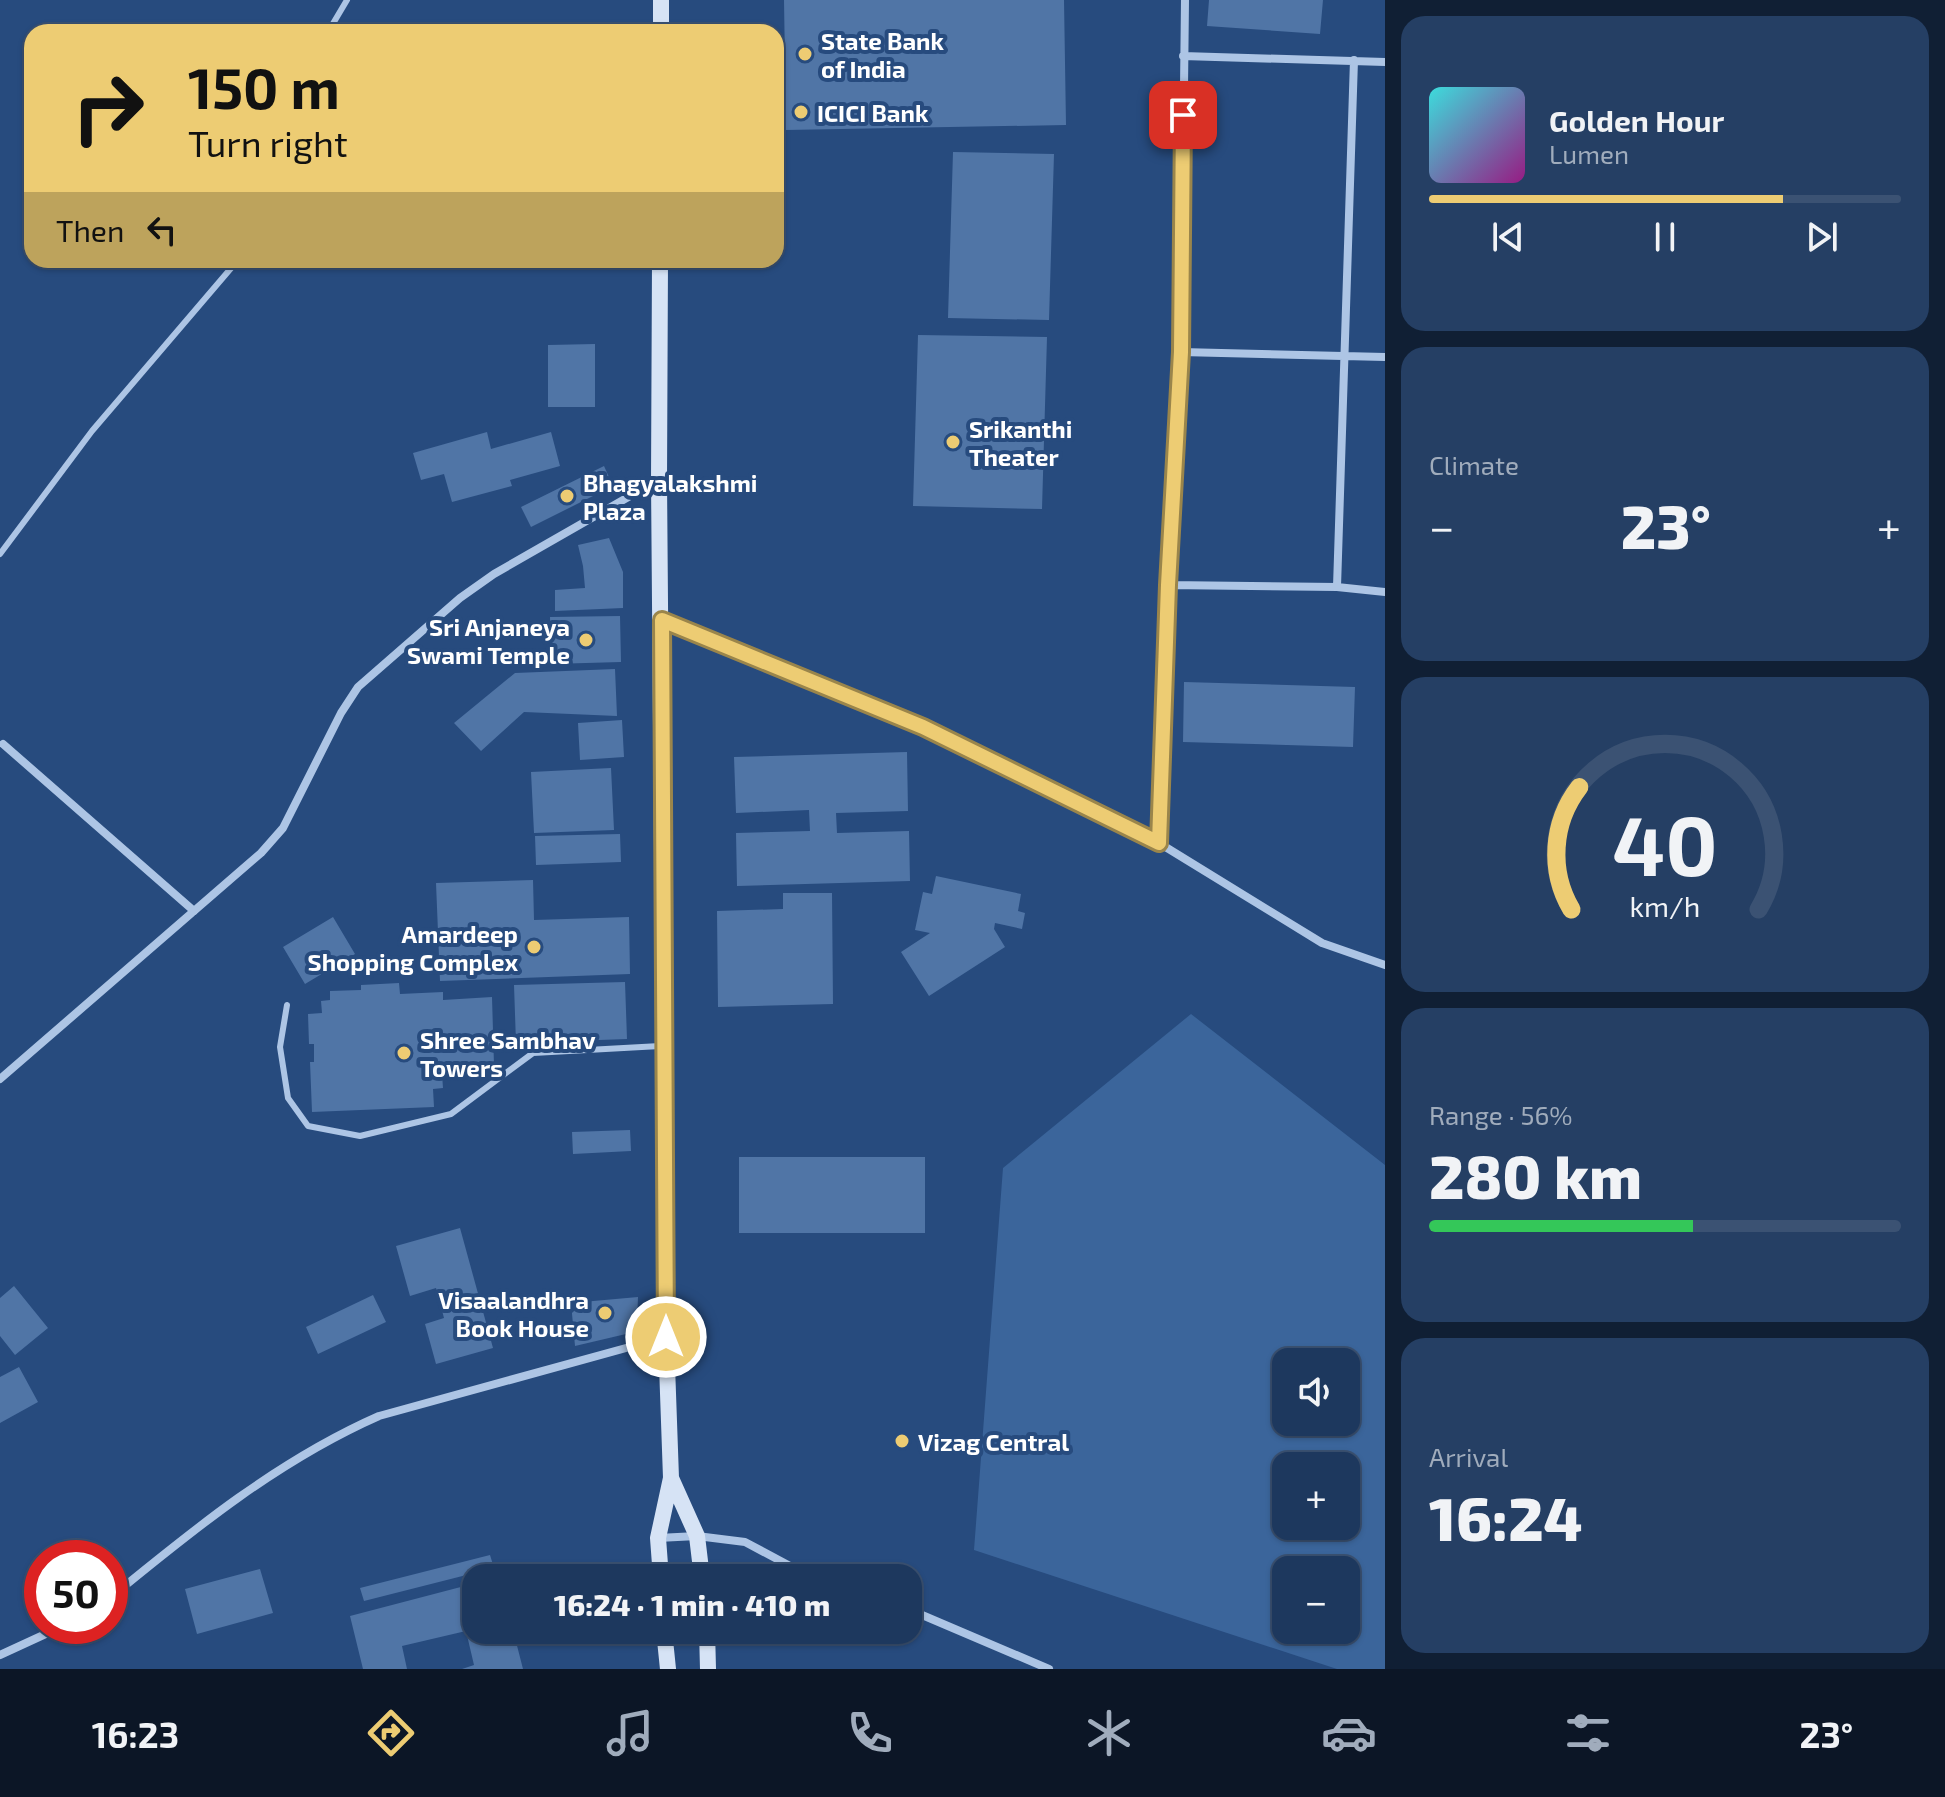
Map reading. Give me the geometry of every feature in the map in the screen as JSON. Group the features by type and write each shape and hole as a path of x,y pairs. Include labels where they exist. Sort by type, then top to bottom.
{"main road":[{"path":"661,0 661,24"},
{"path":"660,268 666,1337 671,1478 658,1538 660,1564"},
{"path":"671,1478 697,1536 700,1564"},
{"path":"665,1644 668,1669"},
{"path":"707,1644 708,1669"}],"street":[{"path":"1159,843 1168,585 1181,352 1185,0"},
{"path":"1183,56 1385,62"},
{"path":"1337,587 1354,60"},
{"path":"1181,352 1385,357"},
{"path":"0,1079 261,853 283,828 341,713 358,687 460,598 494,574 659,480"},
{"path":"1168,585 1337,587 1385,592"},
{"path":"662,620 923,727 1159,843 1322,943 1385,965"},
{"path":"3,744 194,911"},
{"path":"128,1584 235,1498 345,1431 379,1416 666,1337"},
{"path":"658,1538 697,1536 745,1542 786,1564"},
{"path":"922,1615 1049,1669"},
{"path":"0,1655 24,1644"}],"lane":[{"path":"333,24 347,0"},
{"path":"0,554 92,431 231,268"},
{"path":"287,1005 280,1047 288,1098 308,1126 360,1136 451,1114 533,1053 664,1046"}],"shaded area":[{"path":"1191,1014 1385,1165 1385,1669 1337,1669 974,1550 1003,1168"}],"building":[{"path":"784,0 1064,0 1066,125 786,130"},
{"path":"1209,0 1323,0 1320,34 1207,26"},
{"path":"953,152 1054,154 1049,320 948,318"},
{"path":"918,335 1047,337 1042,509 913,506"},
{"path":"595,344 595,407 548,407 548,345"},
{"path":"487,432 491,449 551,432 560,466 510,480 512,486 452,502 444,474 421,480 413,453"},
{"name":"Bhagyalakshmi Plaza","path":"604,466 613,486 531,527 521,507"},
{"path":"609,538 623,572 623,608 555,611 555,590 585,588 578,545"},
{"name":"Sri Anjaneya Swami Temple","path":"620,616 621,662 551,664 550,617"},
{"path":"615,669 617,716 524,712 481,751 454,723 515,673"},
{"path":"1184,682 1355,687 1353,747 1183,742"},
{"path":"622,720 624,757 580,760 578,723"},
{"path":"907,752 908,811 836,813 837,833 909,831 910,881 737,886 736,833 810,831 809,810 736,813 734,757"},
{"path":"611,768 614,830 534,833 531,772"},
{"path":"620,834 621,862 536,865 535,836"},
{"path":"936,876 1021,894 1018,911 1025,913 1022,929 995,923 994,929 1005,947 929,996 901,952 930,933 915,930 923,892 932,894"},
{"name":"Amardeep Shopping Complex","path":"533,880 534,920 629,917 630,974 440,981 436,883"},
{"path":"783,893 832,893 833,1004 718,1007 717,911 783,909"},
{"path":"333,917 355,954 305,984 283,947"},
{"path":"625,982 627,1039 516,1043 514,985"},
{"name":"Shree Sambhav Towers","path":"399,983 400,994 443,992 443,1000 492,997 494,1065 471,1066 471,1073 442,1074 443,1088 433,1089 434,1107 312,1112 310,1062 314,1062 314,1044 309,1044 308,1014 322,1013 321,1001 330,1000 330,991 361,990 361,985"},
{"path":"630,1130 631,1151 573,1154 572,1132"},
{"path":"739,1157 925,1157 925,1233 739,1233"},
{"path":"460,1228 493,1348 436,1364 425,1324 444,1318 436,1288 410,1296 396,1246"},
{"path":"14,1286 48,1328 15,1355 0,1336 0,1298"},
{"path":"373,1295 386,1322 318,1354 306,1327"},
{"name":"Visaalandhra Book House","path":"638,1297 637,1322 626,1334 575,1346 571,1303"},
{"path":"19,1367 38,1402 0,1423 0,1377"},
{"path":"490,1555 493,1564 462,1564 462,1576 364,1601 360,1588"},
{"path":"260,1569 273,1613 197,1634 185,1589"},
{"path":"462,1587 462,1632 402,1646 407,1669 363,1669 350,1616"},
{"path":"469,1644 517,1644 523,1669 462,1669 474,1665"}],"place":[{"name":"State Bank of India","path":"805,54"},
{"name":"ICICI Bank","path":"801,112"},
{"name":"Srikanthi Theater","path":"953,442"},
{"name":"Bhagyalakshmi Plaza","path":"567,496"},
{"name":"Sri Anjaneya Swami Temple","path":"586,640"},
{"name":"Amardeep Shopping Complex","path":"534,947"},
{"name":"Shree Sambhav Towers","path":"404,1053"},
{"name":"Visaalandhra Book House","path":"605,1313"},
{"name":"Vizag Central","path":"902,1441"}],"route":[{"path":"666,1337 662,620 923,727 1159,843 1168,585 1181,352 1183,115"}]}
